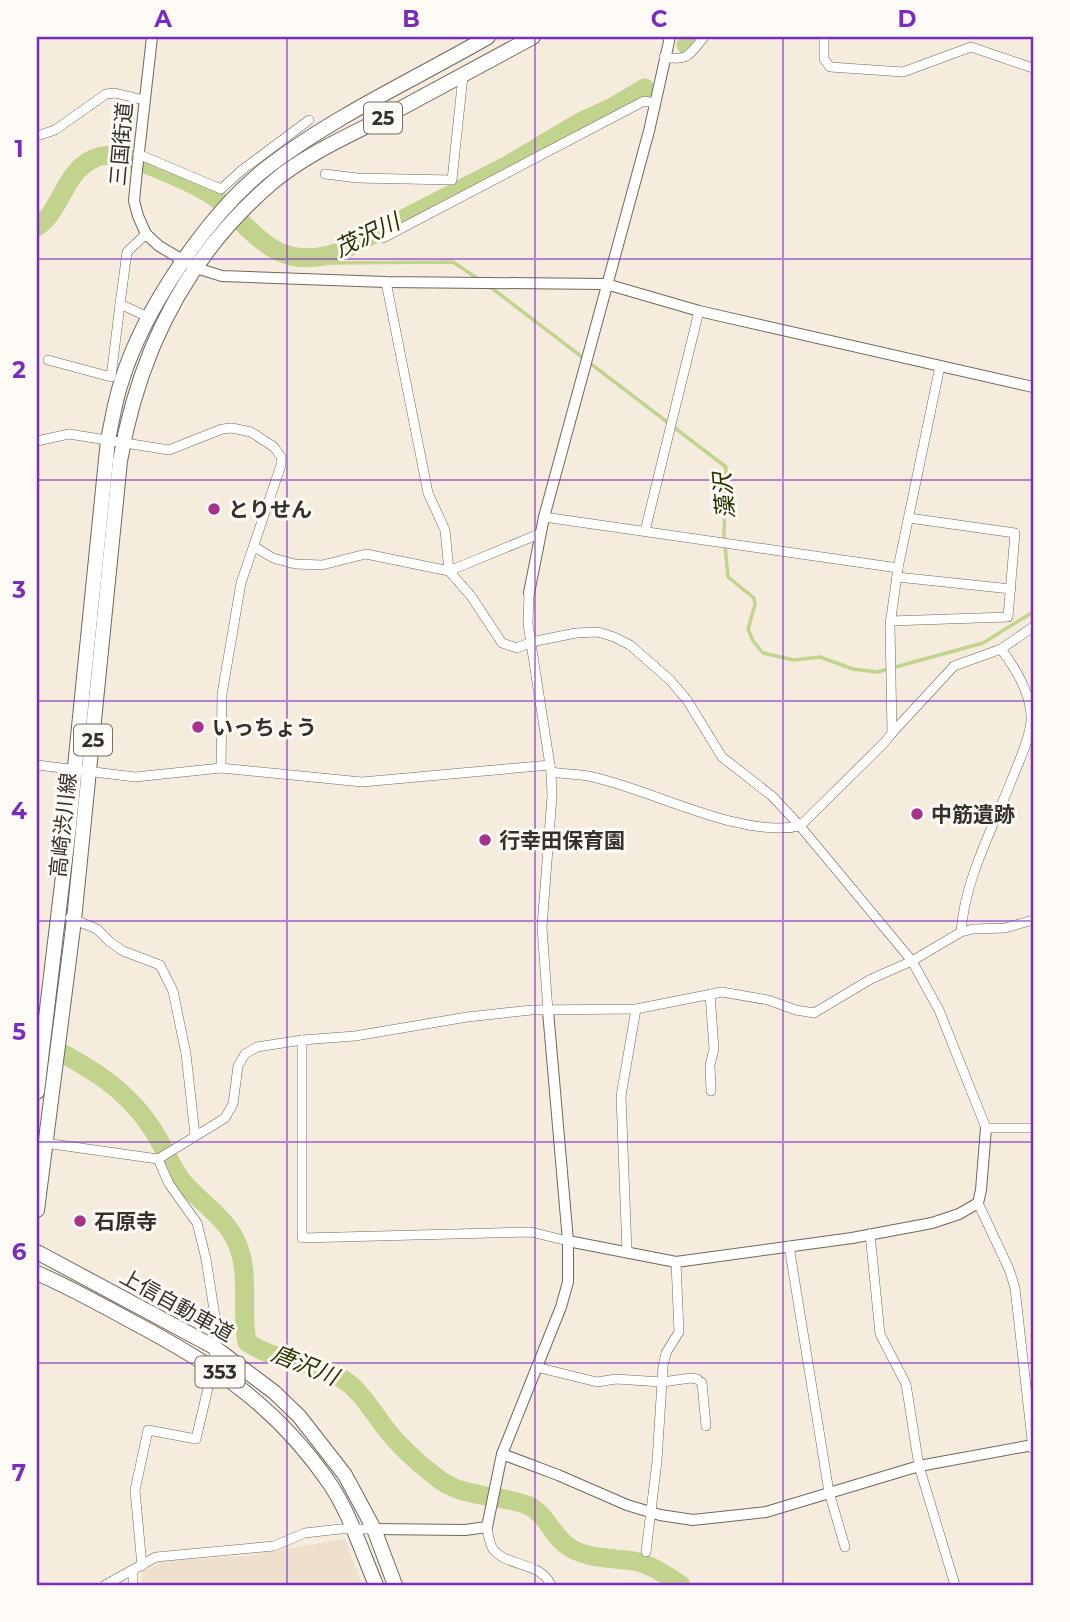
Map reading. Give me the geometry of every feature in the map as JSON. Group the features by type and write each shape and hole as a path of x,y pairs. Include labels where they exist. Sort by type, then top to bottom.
{"main road":[{"name":"25","path":"123,443 146,361 175,301 232,212 267,167 467,43 488,37"},
{"name":"25","path":"108,440 120,384 150,317 183,260 232,212 292,168 533,37"},
{"name":"高崎渋川線","path":"47,1025 74,920 82,771 108,440"},
{"name":"高崎渋川線","path":"37,1210 45,1143 49,1056 47,1025 58,912 82,771 123,443"},
{"name":"高崎渋川線","path":"37,1083 49,1056"},
{"name":"上信自動車道","path":"37,1252 214,1347 246,1370 299,1416 345,1475 374,1530 395,1585"},
{"name":"上信自動車道","path":"37,1273 145,1328 213,1367 287,1430 331,1486 376,1585"}],"street":[{"name":"三国街道","path":"146,234 135,201 152,37"},
{"path":"551,1585 539,1571 501,1555 492,1548 486,1527 502,1454 561,1307 568,1282 568,1241 542,927 552,796 551,769 528,624 529,593 544,517 606,284 614,264 670,37"},
{"path":"664,57 680,60 685,58 704,37"},
{"path":"824,37 824,59 830,67 903,72 971,47 1033,68"},
{"path":"325,174 357,178 452,180 463,76"},
{"path":"37,136 55,130 106,94 115,93 144,100"},
{"path":"383,237 644,101 655,103"},
{"path":"138,154 221,189 309,120"},
{"path":"48,360 111,377 127,253 146,234 159,246 196,268 222,276 386,282 606,284 699,311 1033,387"},
{"path":"386,282 428,493 445,530 449,571 471,596 502,643 517,648 531,642 576,633 598,632 629,645 670,680 687,700 722,757 772,796 800,826 912,961 939,1010 986,1128 978,1203 1015,1288 1033,1446 919,1465 766,1512 693,1520 650,1512 502,1454"},
{"path":"120,304 150,317"},
{"path":"645,531 699,311"},
{"path":"892,733 890,621 897,573 940,366"},
{"path":"37,441 69,435 169,450 222,429 232,428 251,432 274,447 281,457 281,465 255,547 241,583 222,694 221,768"},
{"path":"544,517 1011,589"},
{"path":"890,621 1008,617 1015,533 909,518"},
{"path":"255,547 273,558 295,564 322,565 366,554 449,571 540,534"},
{"path":"37,765 135,777 221,768 362,782 551,769 589,776 749,826 786,829 800,826 884,743 954,666 1001,649 1033,626"},
{"path":"961,932 963,907 969,886 1016,770 1031,723 1026,691 1001,649"},
{"path":"58,912 97,929 123,951 159,965 173,991 183,1042 194,1135"},
{"path":"45,1143 158,1159 225,1118 231,1110 238,1066 245,1054 257,1047 355,1036 532,1010 636,1009 722,992 768,1000 814,1013 871,979 912,961 961,932 1005,928 1033,920"},
{"path":"710,994 714,1049 710,1065 711,1091"},
{"path":"627,1252 621,1096 636,1009"},
{"path":"302,1040 302,1238 531,1232 676,1262 932,1223 959,1214 978,1203"},
{"path":"986,1128 1033,1128"},
{"path":"142,1566 135,1490 148,1430 196,1439 213,1367 217,1329 198,1223 169,1184 158,1159"},
{"path":"870,1234 880,1334 906,1384 919,1465 955,1585"},
{"path":"789,1246 829,1492 845,1547"},
{"path":"646,1552 666,1353 679,1332 676,1262"},
{"path":"536,1367 597,1382 616,1379 662,1382 697,1379 702,1383 706,1426"},
{"path":"105,1585 156,1556 274,1546 305,1533 340,1529 465,1530 486,1527"},
{"path":"132,1585 133,1571"}],"shaded area":[{"path":"345,1539 362,1585 141,1585 142,1573 163,1561 245,1556"}],"waterway":[{"name":"茂沢川","path":"686,45 693,37"},
{"name":"茂沢川","path":"37,227 52,211 69,182 83,165 99,157 116,156 155,168 209,193 273,249 289,256 325,256 339,252 508,165 580,122 645,88"},
{"name":"藻沢","path":"321,258 327,263 453,262 480,280"},
{"name":"藻沢","path":"489,286 726,467 724,536 728,577 754,598 755,605 748,629 753,641 763,653 794,660 820,657 853,669 877,672 983,643 1033,612"},
{"name":"唐沢川","path":"43,1043 89,1068 129,1100 151,1127 183,1182 229,1229 243,1262 247,1342 268,1353 318,1367 341,1378 360,1395 403,1448 446,1484 468,1492 527,1505 540,1514 559,1539 572,1549 594,1556 641,1563 681,1585"}],"place":[{"name":"とりせん","path":"214,509"},
{"name":"いっちょう","path":"198,727"},
{"name":"中筋遺跡","path":"917,814"},
{"name":"行幸田保育園","path":"485,840"},
{"name":"石原寺","path":"80,1221"}]}
